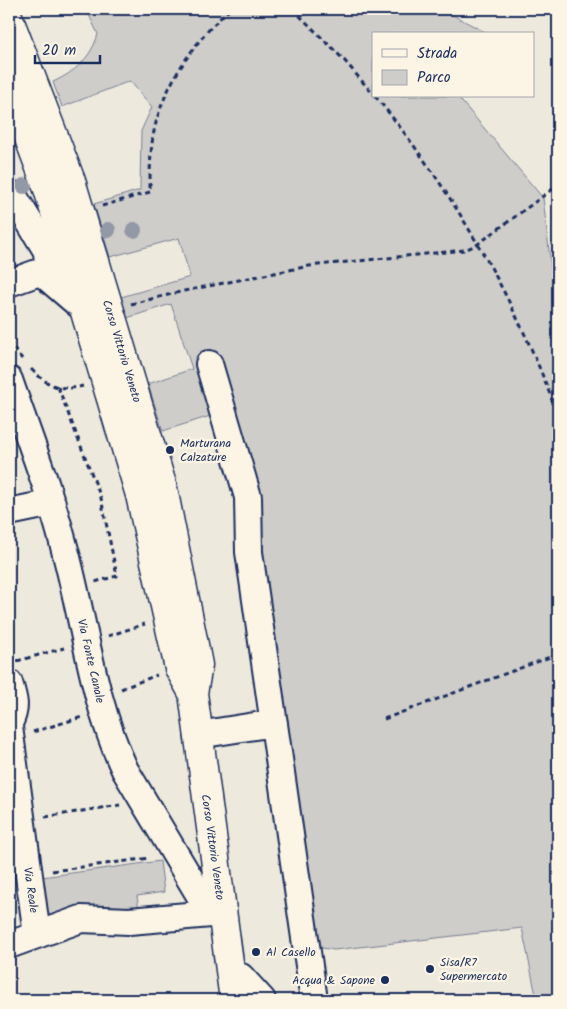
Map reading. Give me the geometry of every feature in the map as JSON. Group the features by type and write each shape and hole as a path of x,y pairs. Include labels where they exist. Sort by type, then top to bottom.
{"main road":[{"name":"Corso Vittorio Veneto","path":"9,18 71,181 163,488 198,665 193,693 217,913 232,989"},
{"name":"Corso Vittorio Veneto","path":"9,85 44,177 82,301 140,495 178,668 193,693"}],"street":[{"path":"44,177 11,196 47,251 48,279 78,303 82,301"},
{"path":"9,283 48,269"},
{"path":"209,364 248,497 250,552 314,1000"},
{"name":"Via Fonte Canale","path":"9,380 52,502 74,587 93,640 102,704 114,747 144,801 217,913"},
{"path":"9,512 52,502"},
{"name":"Via Reale","path":"9,683 15,702 14,726 22,821 37,934"},
{"path":"198,735 274,723"},
{"path":"9,945 81,919 129,921 217,913"},
{"path":"232,989 241,977 262,1000"}],"path":[{"path":"80,213 150,192 153,137 163,102 191,52 230,9"},
{"path":"293,9 344,60 372,93"},
{"path":"376,98 420,155 478,244 542,369 558,417"},
{"path":"124,306 184,290 309,266 465,250 478,244 558,185"},
{"path":"9,341 16,353 44,382 68,390 106,381"},
{"path":"58,387 101,498 117,576 74,587"},
{"path":"9,663 167,618"},
{"path":"384,719 558,654"},
{"path":"14,726 34,732 102,704 136,682 178,668"},
{"path":"22,821 144,801"},
{"path":"29,874 177,854"}],"green space":[{"path":"79,9 441,9 485,32 372,32 372,98 459,98 543,198 558,327 558,1000 537,1000 522,928 334,950 322,948 311,937 223,412 163,431 148,384 192,369 171,304 127,318 121,297 190,277 179,238 110,257 94,204 140,190 141,131 152,107 130,81 62,107 53,82 75,69 95,43 98,34 88,13"},
{"path":"160,861 164,892 137,896 140,918 47,926 42,877"}],"place":[{"name":"Marturana Calzature","path":"170,450"},
{"name":"Al Casello","path":"256,952"},
{"name":"Sisa/R7 Supermercato","path":"430,969"},
{"name":"Acqua & Sapone","path":"385,980"}]}
